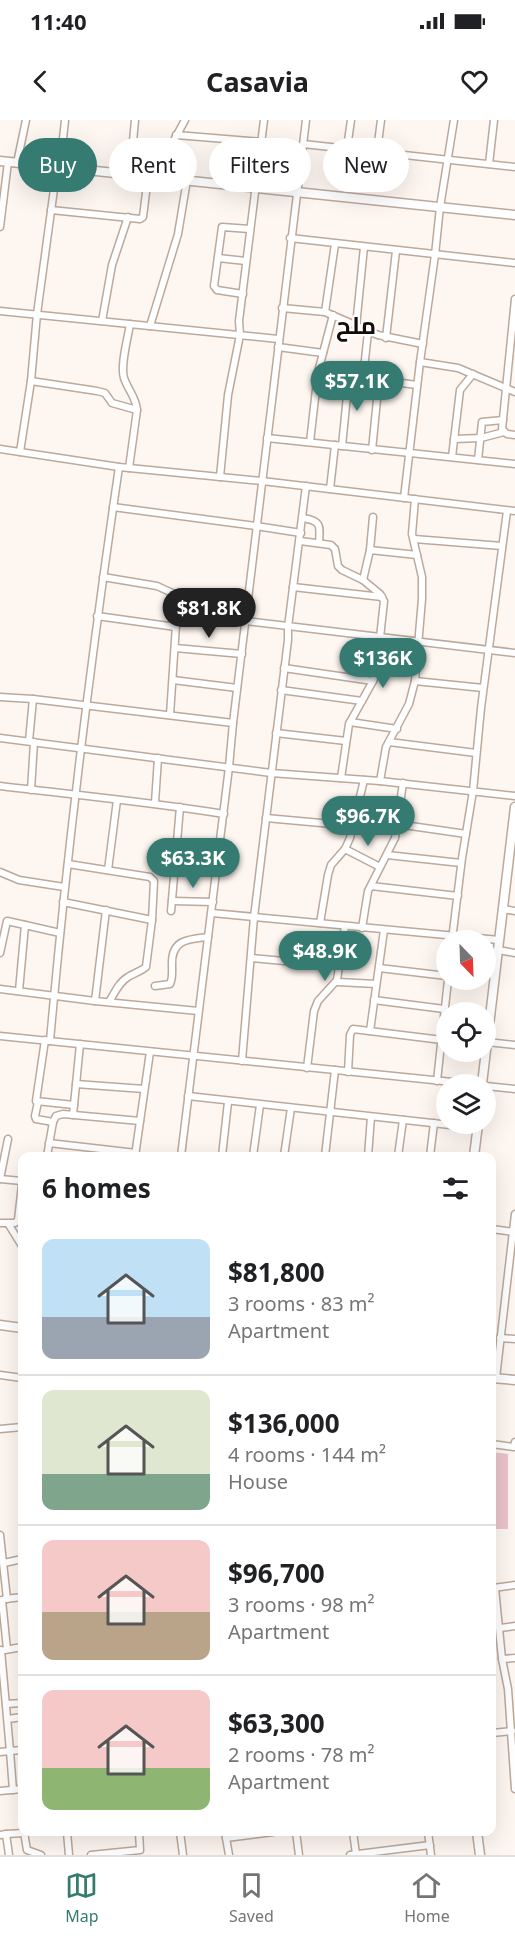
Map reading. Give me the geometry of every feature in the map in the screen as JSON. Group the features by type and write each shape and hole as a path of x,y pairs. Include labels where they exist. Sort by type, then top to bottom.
{"street":[{"path":"0,227 8,162 26,120"},
{"path":"62,138 65,120"},
{"path":"133,138 135,120"},
{"path":"175,138 184,120"},
{"path":"255,120 264,120 262,138"},
{"path":"304,138 306,120"},
{"path":"348,138 351,120"},
{"path":"379,138 381,120"},
{"path":"404,498 440,207 454,120"},
{"path":"489,164 494,120"},
{"path":"176,135 213,138"},
{"path":"409,155 515,167"},
{"path":"20,452 54,192"},
{"path":"51,210 137,219 143,217 146,192"},
{"path":"150,326 178,234 185,192"},
{"path":"220,477 228,395 240,335 239,321 255,192"},
{"path":"181,1152 230,767 237,688 296,192 515,215"},
{"path":"102,321 112,265 128,217"},
{"path":"243,294 215,289 218,258 222,227 250,229"},
{"path":"290,238 515,263"},
{"path":"325,312 334,244"},
{"path":"357,326 364,247"},
{"path":"386,338 396,251"},
{"path":"218,258 246,261"},
{"path":"504,432 503,420 512,355 515,299"},
{"path":"282,308 325,312 386,338 423,344"},
{"path":"0,311 278,339"},
{"path":"310,442 318,372 333,315"},
{"path":"129,468 137,410 136,402 124,377 123,367 130,324"},
{"path":"363,378 368,332"},
{"path":"278,347 323,353"},
{"path":"420,362 450,365 515,392"},
{"path":"318,372 417,385"},
{"path":"452,457 460,390 473,374"},
{"path":"330,489 349,376"},
{"path":"372,450 380,380"},
{"path":"31,381 105,393 112,403 137,410"},
{"path":"478,460 482,422 503,420"},
{"path":"454,439 481,438 504,432 515,435"},
{"path":"267,438 515,464"},
{"path":"0,449 119,467 306,486 515,512"},
{"path":"53,1122 36,1119 38,1102 35,1098 54,995 64,887 97,616 119,467"},
{"path":"242,1062 254,917 306,486"},
{"path":"380,781 385,753 409,704 415,681 422,578 412,534 415,499"},
{"path":"113,507 256,526 331,545 335,549 338,566 363,580 383,597 384,609 376,674 350,722 342,778"},
{"path":"453,930 473,791 483,688 507,511"},
{"path":"363,580 370,550 373,517"},
{"path":"303,518 317,522 320,527 319,543"},
{"path":"414,539 502,546"},
{"path":"370,550 417,555"},
{"path":"103,577 157,586 203,607 246,621 515,653"},
{"path":"293,587 383,597"},
{"path":"170,715 178,595"},
{"path":"97,616 176,627"},
{"path":"175,648 242,654"},
{"path":"284,668 374,681"},
{"path":"172,680 237,688"},
{"path":"415,681 483,688"},
{"path":"281,690 362,700"},
{"path":"0,698 33,699 233,723"},
{"path":"31,790 33,699"},
{"path":"350,722 396,729"},
{"path":"276,733 346,741"},
{"path":"0,738 271,773 403,783 515,796"},
{"path":"389,742 476,753"},
{"path":"155,803 158,758"},
{"path":"320,924 327,875 331,865 345,849 354,826 364,780"},
{"path":"362,928 371,886 396,838 403,783"},
{"path":"0,786 155,803 224,814"},
{"path":"108,870 117,800"},
{"path":"171,911 180,807"},
{"path":"492,1002 513,841 515,807"},
{"path":"266,818 354,826"},
{"path":"397,824 466,834"},
{"path":"345,849 380,867"},
{"path":"387,855 461,863"},
{"path":"68,864 150,877 154,881 146,967 126,978 116,989 109,1002"},
{"path":"0,872 19,880 64,887"},
{"path":"371,886 458,896"},
{"path":"172,901 213,902"},
{"path":"63,902 152,920"},
{"path":"503,909 515,911"},
{"path":"94,1001 106,910"},
{"path":"212,914 436,936"},
{"path":"0,952 4,920 60,933"},
{"path":"19,991 25,926"},
{"path":"307,1068 314,1011 318,1001 337,980 345,926"},
{"path":"370,1031 384,930"},
{"path":"155,986 170,984 172,980 171,957 184,940 208,937"},
{"path":"498,950 515,953"},
{"path":"251,958 339,966"},
{"path":"379,968 436,976"},
{"path":"337,980 340,984 376,984"},
{"path":"0,989 198,1011"},
{"path":"374,1000 436,1008"},
{"path":"348,1072 351,1031 357,1029 436,1039"},
{"path":"0,1036 436,1081"},
{"path":"496,1043 515,1045"},
{"path":"73,1115 80,1044"},
{"path":"136,1152 150,1052"},
{"path":"325,1152 335,1070"},
{"path":"76,1084 144,1089"},
{"path":"496,1087 515,1089"},
{"path":"188,1096 435,1123 431,1152"},
{"path":"222,1152 228,1101"},
{"path":"38,1102 74,1104"},
{"path":"254,1152 260,1105"},
{"path":"285,1152 291,1108"},
{"path":"48,1152 56,1116 63,1114 140,1121"},
{"path":"368,1152 371,1116"},
{"path":"399,1152 403,1120"},
{"path":"475,1152 477,1134"},
{"path":"8,1139 0,1179 18,1182"},
{"path":"49,1143 114,1152"},
{"path":"496,1365 515,1214"},
{"path":"0,1223 9,1225 18,1220"},
{"path":"9,1225 18,1240"},
{"path":"496,1230 514,1232"},
{"path":"507,1273 515,1274"},
{"path":"0,1325 18,1327"},
{"path":"500,1338 515,1339"},
{"path":"0,1375 18,1377"},
{"path":"496,1378 515,1380"},
{"path":"0,1429 18,1427"},
{"path":"496,1445 514,1447 515,1442"},
{"path":"0,1534 3,1561 2,1691 8,1719 13,1790"},
{"path":"3,1561 18,1559"},
{"path":"496,1588 515,1585"},
{"path":"3,1600 18,1598"},
{"path":"496,1605 502,1659 511,1689 515,1789"},
{"path":"500,1628 515,1626"},
{"path":"2,1650 18,1648"},
{"path":"502,1659 515,1658"},
{"path":"6,1704 18,1703"},
{"path":"8,1719 18,1718"},
{"path":"496,1733 513,1731"},
{"path":"0,1733 9,1732"},
{"path":"0,1752 18,1750"},
{"path":"0,1791 18,1789"},
{"path":"9,1855 3,1835 18,1833"},
{"path":"25,1836 27,1850 41,1855"},
{"path":"67,1836 69,1855"},
{"path":"91,1855 140,1852 139,1836"},
{"path":"181,1836 183,1855"},
{"path":"226,1836 229,1855"},
{"path":"296,1836 298,1855"},
{"path":"354,1836 356,1854"},
{"path":"429,1836 431,1855"},
{"path":"478,1836 480,1855"},
{"path":"350,1855 430,1845"}],"shaded area":[{"path":"496,1452 508,1454 508,1529 496,1529"}],"district":[{"name":"ملح","path":"356,326"}]}
